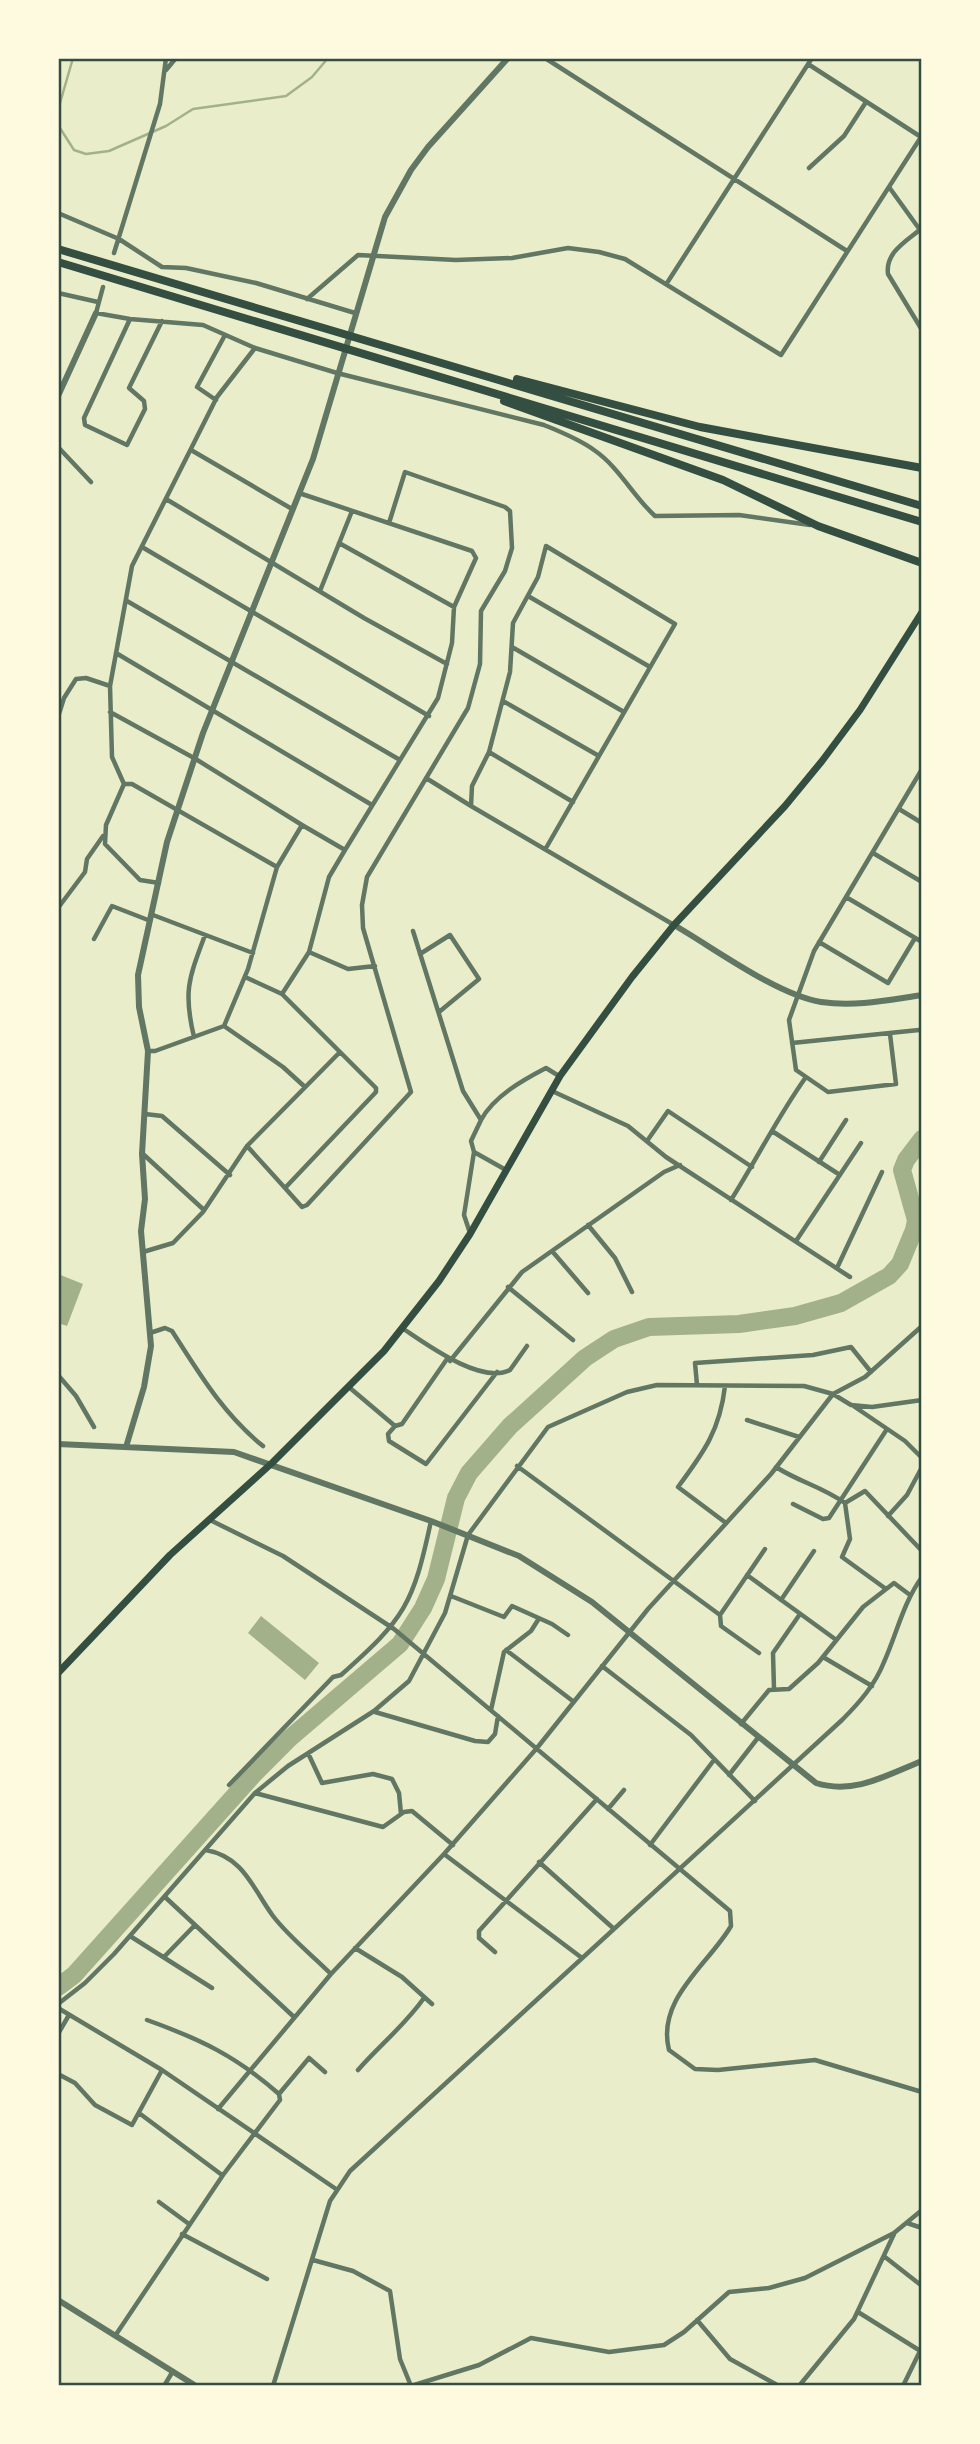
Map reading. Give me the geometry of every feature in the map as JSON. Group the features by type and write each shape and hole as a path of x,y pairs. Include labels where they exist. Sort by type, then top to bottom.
{"highway":[{"path":"58,249 922,506"},
{"path":"58,262 922,522"},
{"path":"452,366 576,393 700,427 922,468"},
{"path":"451,381 723,480 818,526 922,563"}],"main road":[{"path":"58,1673 170,1555 350,1388 402,1328 470,1234 560,1076 674,925 785,806 822,761 860,710 922,612"}],"street":[{"path":"114,253 160,104 166,58"},
{"path":"166,71 176,58"},
{"path":"126,1447 144,1388 150,1333 142,1253 145,1199 142,1154 148,1051 139,1007 138,975 176,810 251,611 313,458 371,258 386,217 411,170 508,58"},
{"path":"545,58 847,251"},
{"path":"667,283 812,58"},
{"path":"307,299 358,256 473,260 512,258 568,248 625,259 780,355 921,137 808,64"},
{"path":"809,168 844,136 866,102"},
{"path":"889,187 921,229 893,253 887,264 888,274 922,330"},
{"path":"58,213 119,239 162,267 186,268 233,278 355,315"},
{"path":"58,396 96,313 103,287"},
{"path":"58,293 98,302"},
{"path":"96,313 130,319 203,325 256,348 337,373 540,424 569,435 594,450 609,463 655,516 739,515 818,526"},
{"path":"130,319 84,418 85,425 127,445 145,409 144,401 129,388 162,321"},
{"path":"216,400 197,387 225,335"},
{"path":"58,908 85,872 87,859 103,836 124,783 112,757 110,686 132,566 216,400 256,348"},
{"path":"58,447 91,482"},
{"path":"191,450 292,509"},
{"path":"247,1146 296,1204 302,1207 307,1205 411,1092 363,928 362,905 367,877 468,708 480,664 481,611 505,571 512,548 510,511 405,472 389,523"},
{"path":"282,994 309,952 329,877 438,698 452,643 454,607 473,570 476,558 472,551 298,493"},
{"path":"166,499 447,664"},
{"path":"320,591 352,512"},
{"path":"339,543 454,607"},
{"path":"142,547 429,716"},
{"path":"471,806 472,786 489,751 510,672 513,623 538,577 546,547 675,624 546,848"},
{"path":"528,596 650,667"},
{"path":"127,601 400,760"},
{"path":"512,646 624,712"},
{"path":"116,653 372,805"},
{"path":"58,717 64,698 76,679 86,678 110,686"},
{"path":"503,701 599,756"},
{"path":"110,712 194,758 345,850"},
{"path":"489,751 573,802"},
{"path":"890,1034 895,1084 828,1093 796,1070 789,1020 819,942 922,769"},
{"path":"426,778 798,995 841,1004 867,1004 922,995"},
{"path":"124,783 132,784 277,867"},
{"path":"898,809 922,823"},
{"path":"148,1051 224,1026 253,953 277,867 302,825"},
{"path":"103,836 108,850 140,880 159,883"},
{"path":"873,853 922,882"},
{"path":"846,897 922,942"},
{"path":"93,939 112,906 253,953"},
{"path":"413,931 463,1091 481,1120"},
{"path":"420,954 450,934 479,979 439,1012"},
{"path":"194,1037 186,1005 187,990 205,935"},
{"path":"819,942 888,983 915,938"},
{"path":"309,952 348,968 375,966"},
{"path":"245,977 282,994 376,1088 376,1092 285,1188"},
{"path":"224,1026 283,1067 305,1087"},
{"path":"792,1043 919,1030"},
{"path":"142,1253 173,1243 204,1210 247,1146 340,1052"},
{"path":"470,1234 464,1216 474,1152 471,1141 486,1111 521,1082 546,1068 560,1076"},
{"path":"731,1200 784,1107 806,1077"},
{"path":"552,1091 628,1126 731,1200 850,1277"},
{"path":"647,1141 668,1111 752,1167"},
{"path":"145,1114 162,1116 230,1175"},
{"path":"819,1161 846,1120"},
{"path":"772,1131 840,1175"},
{"path":"796,1241 861,1143"},
{"path":"474,1152 506,1170"},
{"path":"142,1154 204,1210"},
{"path":"497,1372 426,1464 389,1441 388,1434 395,1426 402,1424 448,1360 508,1287 588,1225 664,1172 681,1165"},
{"path":"836,1268 881,1172"},
{"path":"588,1225 615,1258 632,1292"},
{"path":"552,1251 588,1293"},
{"path":"508,1287 573,1340"},
{"path":"218,2109 331,1974 444,1854 537,1748 629,1632 776,1467 833,1394 871,1372 922,1325"},
{"path":"150,1333 165,1328 172,1331 218,1402 239,1427 262,1446"},
{"path":"402,1328 448,1360 497,1372 510,1370 527,1346"},
{"path":"697,1385 695,1363 813,1355 851,1348 871,1372"},
{"path":"58,1375 76,1396 94,1427"},
{"path":"725,1385 721,1416 715,1433 678,1488 726,1523"},
{"path":"336,2189 162,2070 58,2006 85,1983 130,1936 255,1793 308,1754 374,1712 409,1681 451,1596 466,1534 543,1432 566,1419 642,1387 804,1386 833,1394 887,1429 922,1458"},
{"path":"350,1388 395,1426"},
{"path":"851,1405 872,1407 922,1400"},
{"path":"747,1419 799,1437"},
{"path":"793,1504 823,1519 828,1518 887,1429"},
{"path":"58,1444 234,1452 272,1463 432,1521 519,1556 559,1579 629,1632 757,1739 816,1783 848,1788 861,1786 922,1761"},
{"path":"517,1466 720,1615"},
{"path":"776,1467 794,1478 817,1484 845,1503 850,1539 842,1557 886,1589"},
{"path":"888,1516 907,1495 922,1468"},
{"path":"845,1503 865,1491 922,1551"},
{"path":"209,1520 283,1556 393,1628 730,1911 731,1926 695,1969 668,2018 669,2050 695,2069 815,2060 922,2092"},
{"path":"229,1785 333,1677 341,1675 393,1628 407,1605 419,1576 432,1521"},
{"path":"759,1653 721,1626 720,1615 765,1549"},
{"path":"782,1600 814,1551"},
{"path":"747,1575 835,1639"},
{"path":"273,2386 336,2189 350,2171 842,1720 872,1686 884,1664 910,1595 922,1577"},
{"path":"741,1725 769,1689 789,1689 824,1657 835,1639 863,1607 886,1589 894,1583 910,1595"},
{"path":"451,1596 504,1617 512,1605 538,1620 552,1624 568,1635"},
{"path":"774,1689 773,1653 800,1614"},
{"path":"491,1710 506,1650 531,1631 538,1620"},
{"path":"506,1650 574,1702"},
{"path":"824,1657 872,1686"},
{"path":"603,1667 691,1735 755,1801"},
{"path":"374,1712 488,1742 495,1734 498,1716"},
{"path":"729,1774 757,1739"},
{"path":"308,1754 322,1783 373,1774 392,1779 399,1793 401,1814"},
{"path":"650,1844 715,1760"},
{"path":"608,1809 624,1790"},
{"path":"255,1793 383,1827 401,1814 412,1811 453,1844"},
{"path":"495,1952 479,1938 478,1931 597,1799"},
{"path":"206,1850 224,1854 258,1888 273,1916 331,1974"},
{"path":"444,1854 582,1958"},
{"path":"538,1862 613,1928"},
{"path":"165,1897 295,2017"},
{"path":"164,1957 195,1924"},
{"path":"130,1936 212,1988"},
{"path":"355,1948 402,1977 432,2004"},
{"path":"358,2070 384,2040 405,2024 424,1998"},
{"path":"58,2034 69,2015"},
{"path":"147,2020 203,2040 251,2069 279,2094"},
{"path":"115,2336 223,2175 279,2100 279,2094 309,2058 325,2072"},
{"path":"58,2074 75,2083 95,2105 132,2125 162,2070"},
{"path":"138,2113 223,2175"},
{"path":"159,2202 189,2224"},
{"path":"313,2260 353,2272 390,2291 400,2359 411,2386 479,2364 531,2338 609,2352 664,2345 729,2292 769,2288 805,2278 894,2233 922,2210"},
{"path":"906,2223 922,2228"},
{"path":"799,2386 812,2368 830,2352 858,2312 885,2258 894,2233"},
{"path":"183,2234 267,2279"},
{"path":"885,2258 922,2286"},
{"path":"58,2300 196,2386"},
{"path":"858,2312 921,2351 903,2386"},
{"path":"697,2320 730,2359 779,2386"},
{"path":"164,2386 173,2371"}],"shaded area":[{"path":"58,1274 83,1284 67,1326 58,1323"},
{"path":"261,1616 319,1663 305,1680 248,1633"}],"waterway":[{"path":"58,110 73,58"},
{"path":"58,125 74,150 86,154 109,151 166,126 193,109 286,96 312,77 328,58"},
{"path":"58,1987 74,1975 254,1774 290,1738 400,1644 423,1608 436,1579 456,1498 469,1473 510,1426 585,1358 614,1339 649,1327 739,1324 795,1316 841,1303 889,1276 900,1264 914,1230 916,1220 902,1170 922,1139"}]}
